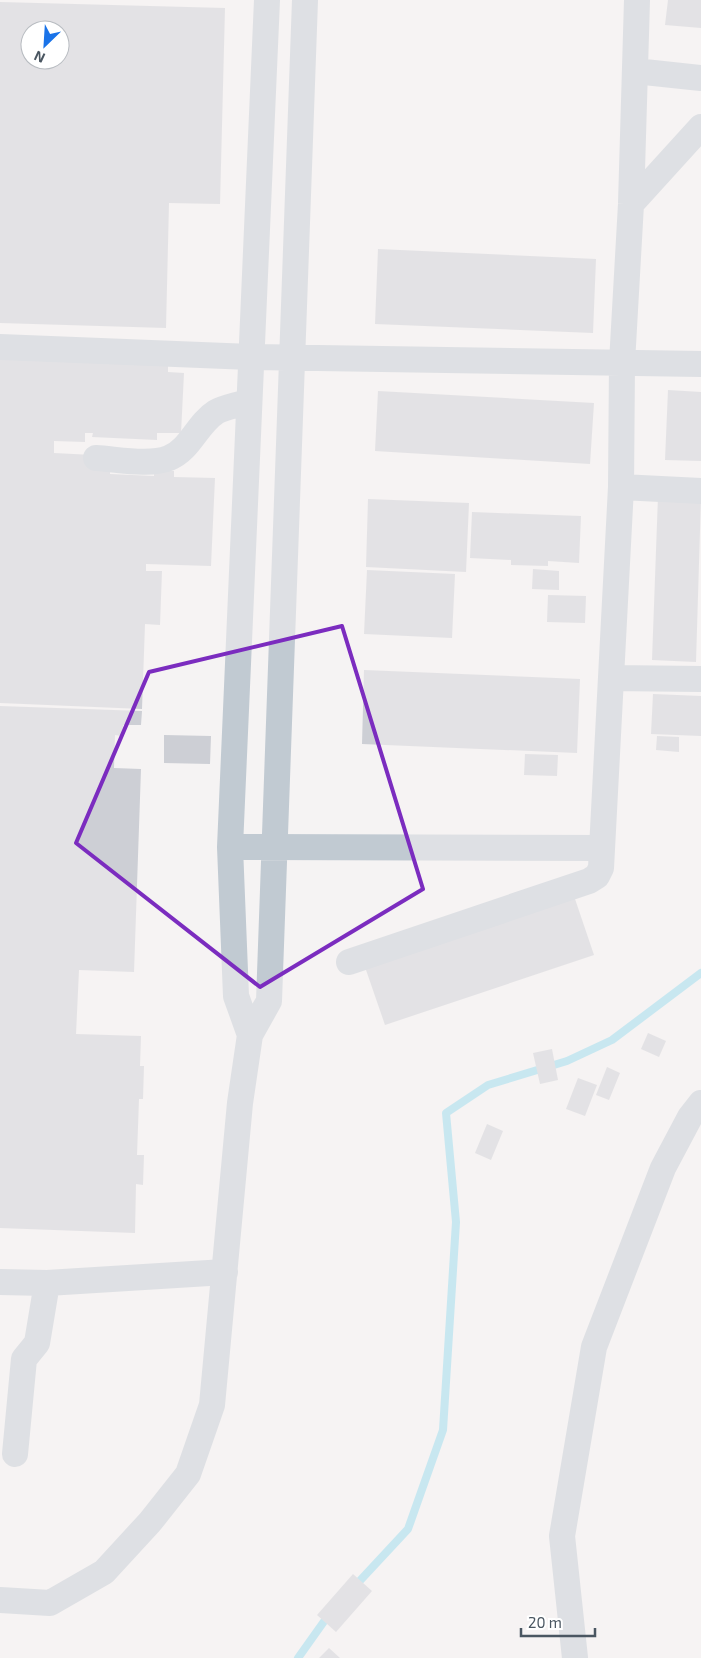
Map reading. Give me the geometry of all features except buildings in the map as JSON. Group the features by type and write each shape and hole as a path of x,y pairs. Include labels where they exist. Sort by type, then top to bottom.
{"street":[{"path":"250,1036 236,996 230,847 267,0"},
{"path":"0,1600 50,1603 104,1572 150,1522 188,1474 212,1405 226,1272 240,1103 250,1036 269,1002 305,0"},
{"path":"349,962 589,881 597,876 600,868 621,487 622,363 631,204 637,0"},
{"path":"635,71 701,78"},
{"path":"631,204 701,127"},
{"path":"0,347 252,357 701,364"},
{"path":"96,458 146,461 168,459 180,453 200,427 216,412 249,401"},
{"path":"621,487 701,491"},
{"path":"611,678 701,679"},
{"path":"230,847 602,848"},
{"path":"575,1658 562,1536 594,1346 663,1168 690,1118 701,1103"},
{"path":"0,1282 47,1283 226,1272"},
{"path":"15,1454 24,1359 37,1343 47,1283"}],"highlighted area":[{"path":"342,626 423,889 260,987 76,843 149,672"}],"waterway":[{"path":"355,1586 408,1529 443,1430 456,1222 446,1113 488,1085 567,1061 612,1040 701,973"},
{"path":"298,1658 330,1613"}]}
